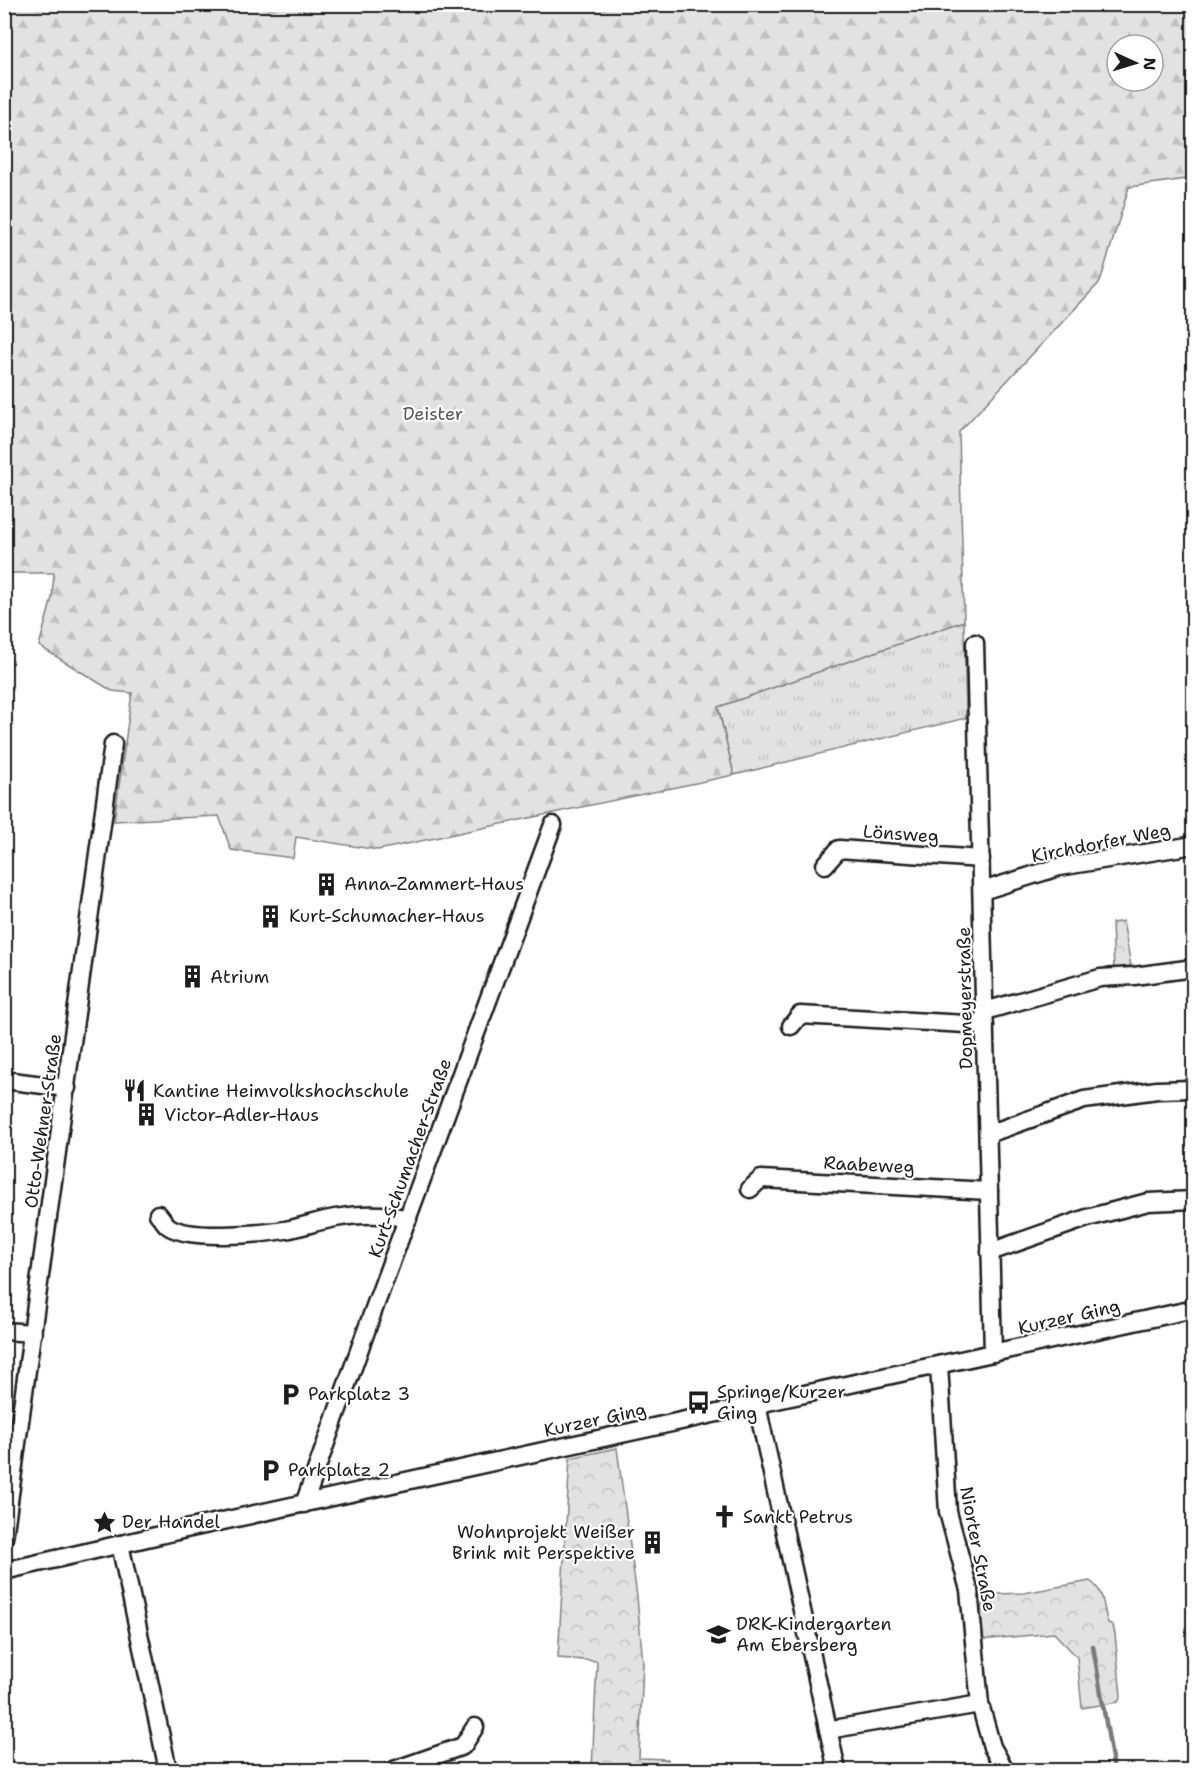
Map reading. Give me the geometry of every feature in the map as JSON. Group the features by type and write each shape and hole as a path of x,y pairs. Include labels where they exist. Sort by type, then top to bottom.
{"street":[{"name":"Dopmeyerstraße","path":"975,643 993,1353"},
{"name":"Otto-Wehner-Straße","path":"4,1538 113,744"},
{"name":"Kurt-Schumacher-Straße","path":"304,1504 553,825"},
{"name":"Kirchdorfer Weg","path":"981,891 1059,867 1194,846"},
{"name":"Lönsweg","path":"825,865 839,849 981,859"},
{"path":"791,1026 800,1015 985,1018 1100,978 1194,968"},
{"path":"4,1080 67,1088"},
{"path":"988,1134 1084,1100 1157,1089 1194,1089"},
{"name":"Raabeweg","path":"750,1189 761,1179 989,1191"},
{"path":"990,1252 1087,1218 1148,1202 1194,1200"},
{"path":"158,1214 168,1226 182,1232 203,1234 275,1231 353,1216 387,1214 408,1219"},
{"name":"Kurzer Ging","path":"4,1571 1194,1309"},
{"path":"4,1331 33,1333"},
{"name":"Niorter Straße","path":"939,1365 948,1512 969,1590 980,1704 992,1747 1005,1770"},
{"path":"757,1405 837,1770"},
{"path":"120,1544 168,1770"},
{"path":"828,1730 980,1704"},
{"path":"394,1770 463,1746 475,1727"}],"green space":[{"name":"Deister","path":"4,5 1193,5 1193,178 1129,187 1100,282 959,432 964,621 718,707 734,775 378,850 296,837 293,858 231,850 219,816 114,821 132,693 112,691 39,646 52,598 54,573 5,573"},
{"path":"964,621 966,718 734,775 718,707"},
{"path":"1123,921 1131,966 1114,970 1112,923"},
{"path":"617,1448 637,1597 643,1663 639,1758 668,1759 667,1770 592,1770 597,1661 558,1658 570,1458"},
{"path":"1090,1581 1099,1590 1108,1623 1113,1625 1121,1696 1118,1702 1082,1708 1077,1657 1054,1633 981,1640 979,1616 988,1598 998,1594 1024,1593"}],"waterway":[{"path":"1093,1646 1114,1770"}],"place":[{"name":"Anna-Zammert-Haus","path":"326,884"},
{"name":"Kurt-Schumacher-Haus","path":"271,916"},
{"name":"Atrium","path":"192,977"},
{"name":"Kantine Heimvolkshochschule","path":"135,1091"},
{"name":"Victor-Adler-Haus","path":"146,1115"},
{"name":"Parkplatz 3","path":"290,1394"},
{"name":"Springe/Kurzer Ging","path":"699,1402"},
{"name":"Parkplatz 2","path":"270,1470"},
{"name":"Sankt Petrus","path":"725,1517"},
{"name":"Der Handel","path":"104,1522"},
{"name":"Wohnprojekt Weißer Brink mit Perspektive","path":"653,1542"},
{"name":"DRK-Kindergarten Am Ebersberg","path":"718,1634"}]}
